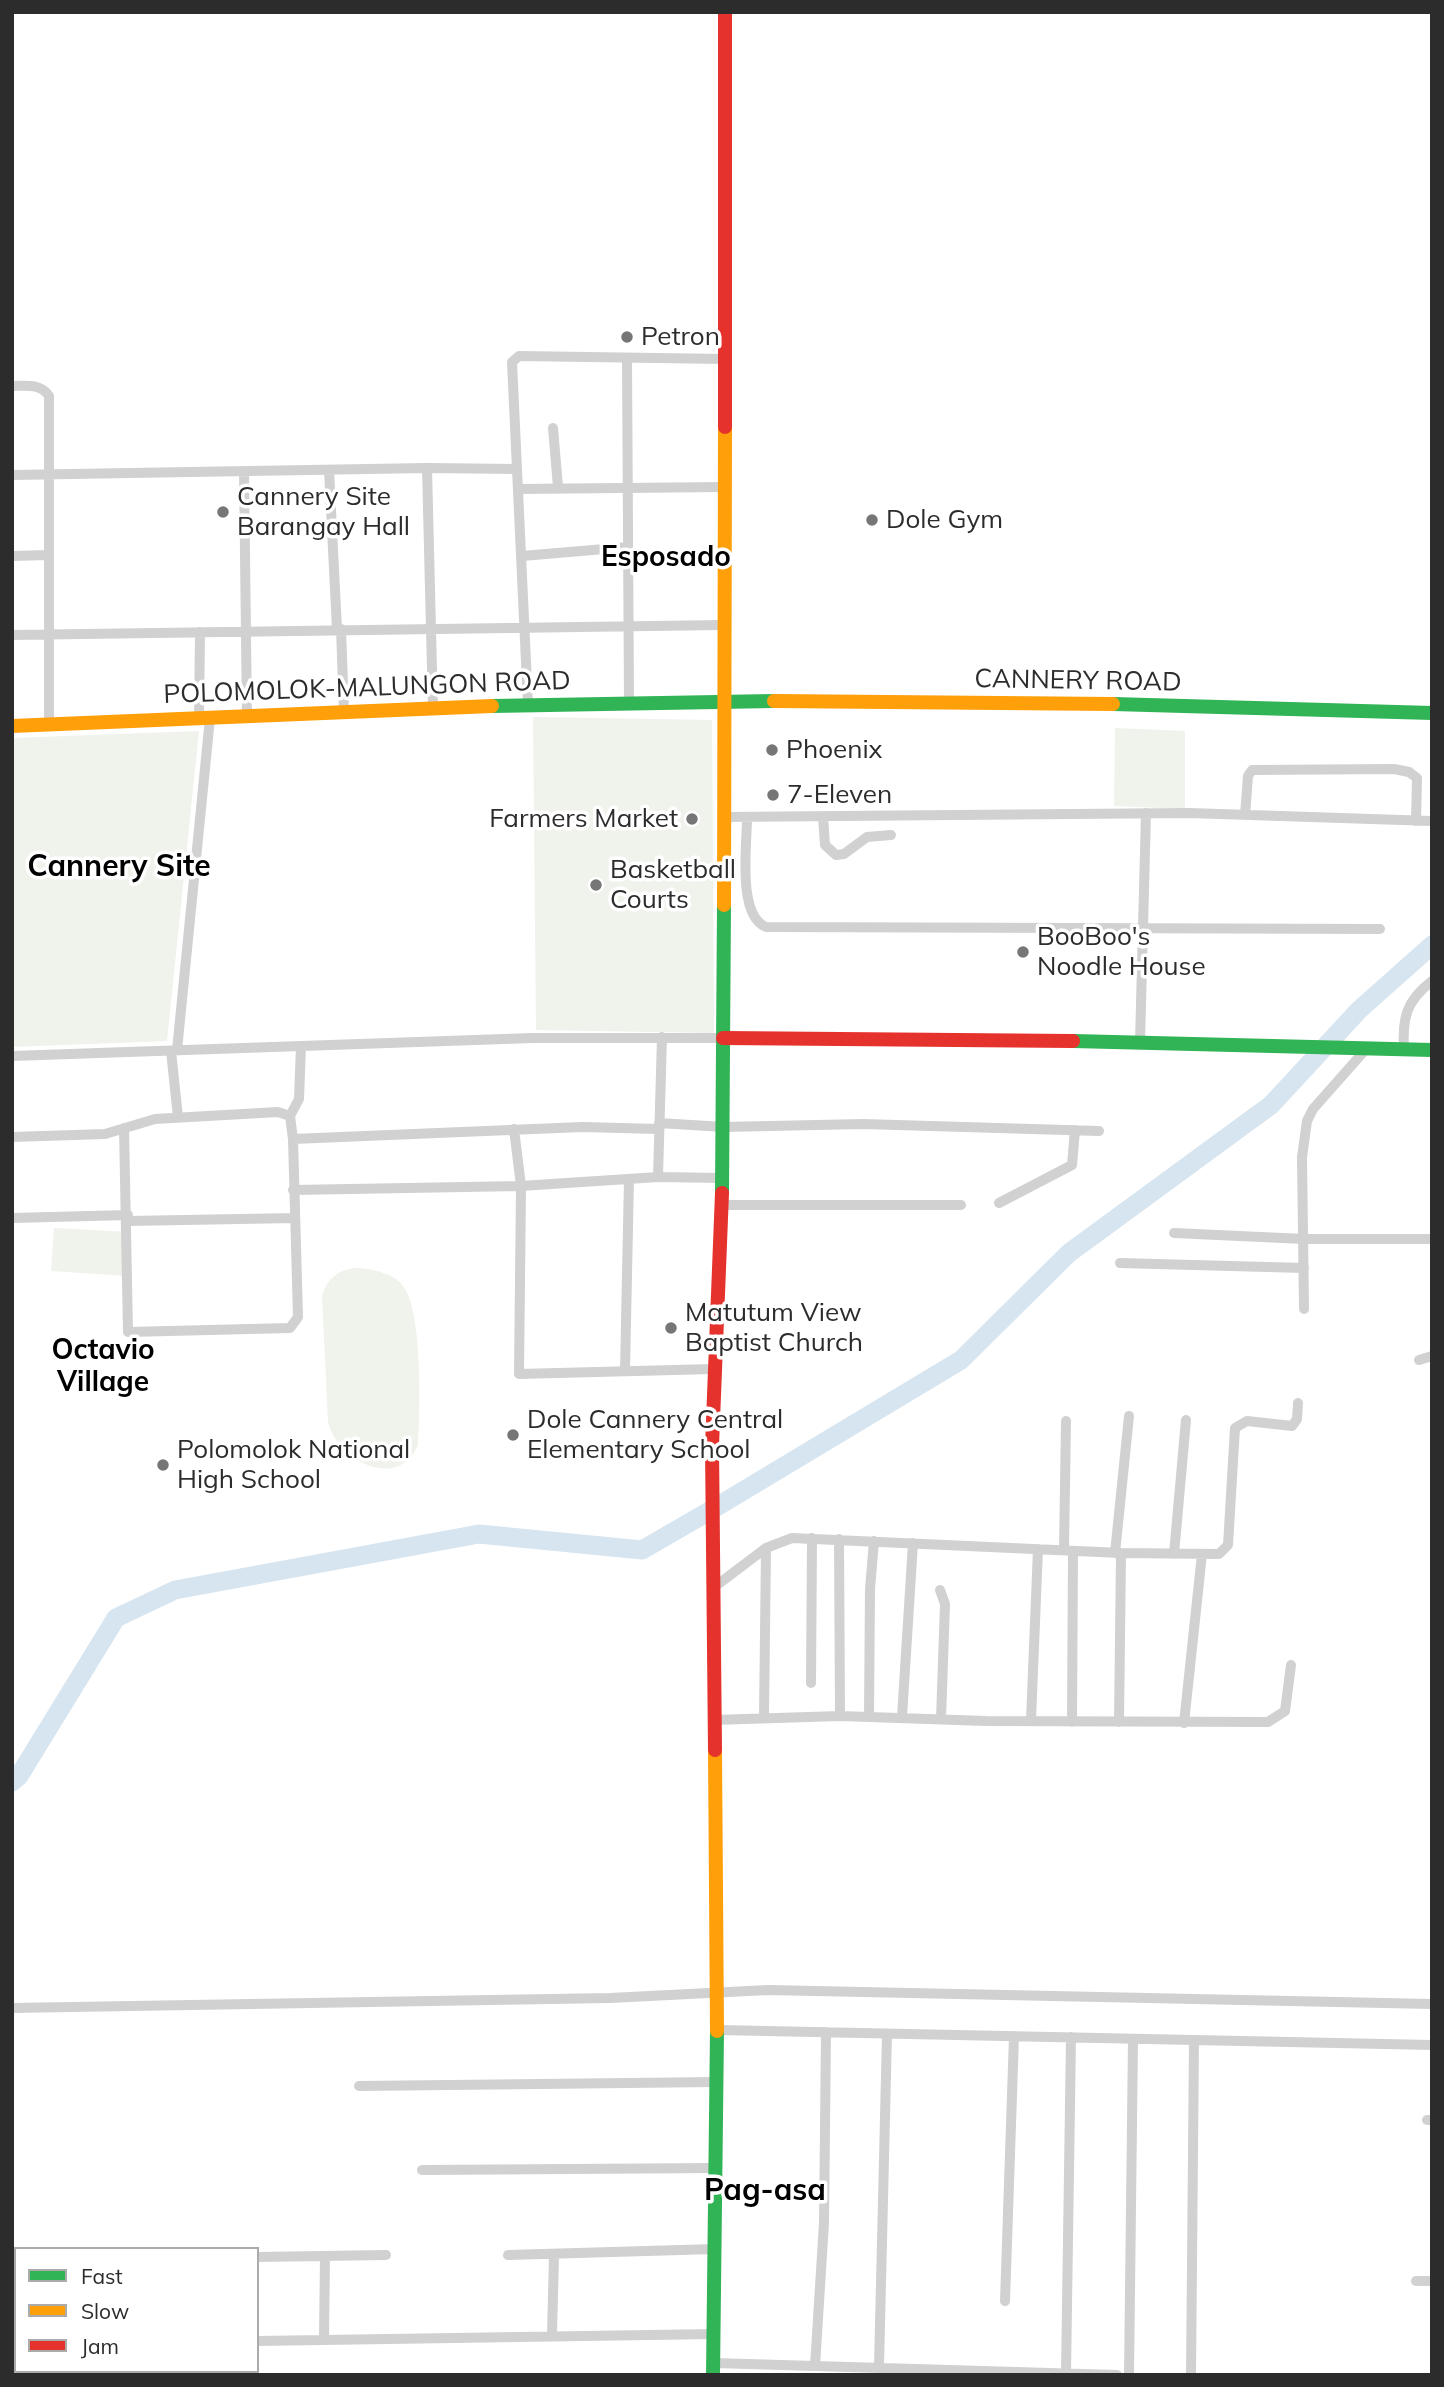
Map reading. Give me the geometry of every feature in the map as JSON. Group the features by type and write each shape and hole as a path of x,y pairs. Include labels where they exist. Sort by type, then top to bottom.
{"street":[{"path":"725,12 726,487 722,625 724,1127 713,1369 713,1720 718,1991 714,2369 879,2365 965,2373 1117,2375"},
{"path":"528,705 511,365 514,359 726,359"},
{"path":"627,359 629,703"},
{"path":"12,386 41,387 49,396 49,724"},
{"path":"553,428 558,488"},
{"path":"427,468 433,710"},
{"path":"12,475 517,469"},
{"path":"329,470 344,713"},
{"path":"244,472 247,717"},
{"path":"518,489 726,487"},
{"path":"522,556 628,547"},
{"path":"12,556 47,555"},
{"path":"12,635 722,625"},
{"path":"178,1117 174,1050 204,718 200,632"},
{"name":"POLOMOLOK-MALUNGON ROAD","path":"12,726 528,705 723,702"},
{"name":"CANNERY ROAD","path":"723,702 1124,705 1432,713"},
{"path":"1245,815 1248,776 1252,770 1394,769 1409,772 1418,781 1416,821"},
{"path":"723,817 1146,813 1432,821"},
{"path":"1140,1042 1146,813"},
{"path":"822,817 825,845 836,855 844,854 867,837 891,835"},
{"path":"747,818 747,896 754,918 766,927 1380,929"},
{"path":"1404,1049 1406,1008 1418,991 1432,981"},
{"path":"12,1056 662,1037 1140,1042 1432,1050"},
{"path":"658,1177 662,1037"},
{"path":"124,1128 128,1218 128,1332 293,1326 298,1317 290,1116 299,1099 301,1046"},
{"path":"1304,1309 1303,1157 1307,1121 1367,1048"},
{"path":"12,1138 105,1134 155,1119 178,1117 278,1112 290,1116"},
{"path":"293,1139 514,1129 659,1126 863,1124 1098,1131"},
{"path":"514,1129 520,1186 519,1374 713,1369"},
{"path":"999,1203 1072,1165 1075,1130"},
{"path":"293,1190 520,1186 658,1177 723,1178"},
{"path":"625,1370 629,1179"},
{"path":"722,1205 961,1205"},
{"path":"12,1218 295,1218"},
{"path":"1174,1233 1304,1239 1432,1239"},
{"path":"1120,1263 1304,1268"},
{"path":"1419,1360 1432,1356"},
{"path":"713,1588 779,1541 812,1538 1118,1553 1219,1554 1228,1545 1235,1428 1247,1421 1292,1426 1297,1419 1298,1403"},
{"path":"1119,1723 1118,1553 1129,1416"},
{"path":"1174,1554 1186,1420"},
{"path":"1066,1421 1072,1721"},
{"path":"811,1683 812,1538"},
{"path":"839,1539 840,1716"},
{"path":"869,1716 870,1590 874,1541"},
{"path":"902,1717 913,1543"},
{"path":"764,1717 766,1548"},
{"path":"1031,1720 1038,1549"},
{"path":"1184,1723 1202,1554"},
{"path":"940,1590 945,1604 941,1718"},
{"path":"713,1720 869,1716 1250,1724 1278,1719 1285,1712 1292,1665"},
{"path":"12,2008 610,1998 718,1991 1432,2004"},
{"path":"718,2030 1432,2045"},
{"path":"815,2366 824,2222 826,2032"},
{"path":"879,2365 887,2034"},
{"path":"1005,2301 1014,2036"},
{"path":"1066,2373 1071,2037"},
{"path":"1129,2375 1133,2039"},
{"path":"1191,2375 1194,2040"},
{"path":"359,2086 717,2082"},
{"path":"422,2170 716,2168"},
{"path":"508,2255 554,2256 634,2250 715,2249"},
{"path":"259,2257 386,2255"},
{"path":"324,2340 325,2256"},
{"path":"552,2334 554,2256"},
{"path":"1416,2281 1432,2281"},
{"path":"259,2340 552,2334 715,2334"}],"shaded area":[{"path":"533,717 712,720 714,1033 536,1030"},
{"path":"1115,728 1185,731 1185,809 1114,806"},
{"path":"199,731 167,1041 12,1047 12,738"},
{"path":"54,1228 128,1232 126,1276 51,1271"},
{"path":"360,1268 384,1273 403,1286 414,1317 417,1339 418,1445 409,1459 397,1466 384,1468 370,1466 356,1459 334,1436 328,1422 322,1296 336,1275"}],"waterway":[{"path":"12,1782 19,1776 116,1618 175,1590 479,1534 642,1550 713,1509 961,1360 1069,1253 1271,1105 1359,1010 1432,945"}],"traffic: fast":[{"path":"492,706 774,701"},
{"path":"1113,704 1432,713"},
{"path":"722,1193 724,905"},
{"path":"1073,1041 1432,1050"},
{"path":"713,2375 717,2031"}],"traffic: slow":[{"path":"724,905 725,427"},
{"path":"774,701 1113,704"},
{"path":"12,726 492,706"},
{"path":"715,1750 717,2031"}],"traffic: jam":[{"path":"725,12 725,427"},
{"path":"723,1038 1073,1041"},
{"path":"715,1750 712,1446 722,1193"}],"place":[{"name":"Petron","path":"627,337"},
{"name":"Cannery Site Barangay Hall","path":"223,512"},
{"name":"Dole Gym","path":"872,520"},
{"name":"Phoenix","path":"772,750"},
{"name":"7-Eleven","path":"773,795"},
{"name":"Farmers Market","path":"692,819"},
{"name":"Basketball Courts","path":"596,885"},
{"name":"BooBoo's Noodle House","path":"1023,952"},
{"name":"Matutum View Baptist Church","path":"671,1328"},
{"name":"Dole Cannery Central Elementary School","path":"513,1435"},
{"name":"Polomolok National High School","path":"163,1465"}],"district":[{"name":"Esposado","path":"666,558"},
{"name":"Cannery Site","path":"119,867"},
{"name":"Octavio Village","path":"103,1367"},
{"name":"Pag-asa","path":"765,2191"}]}
